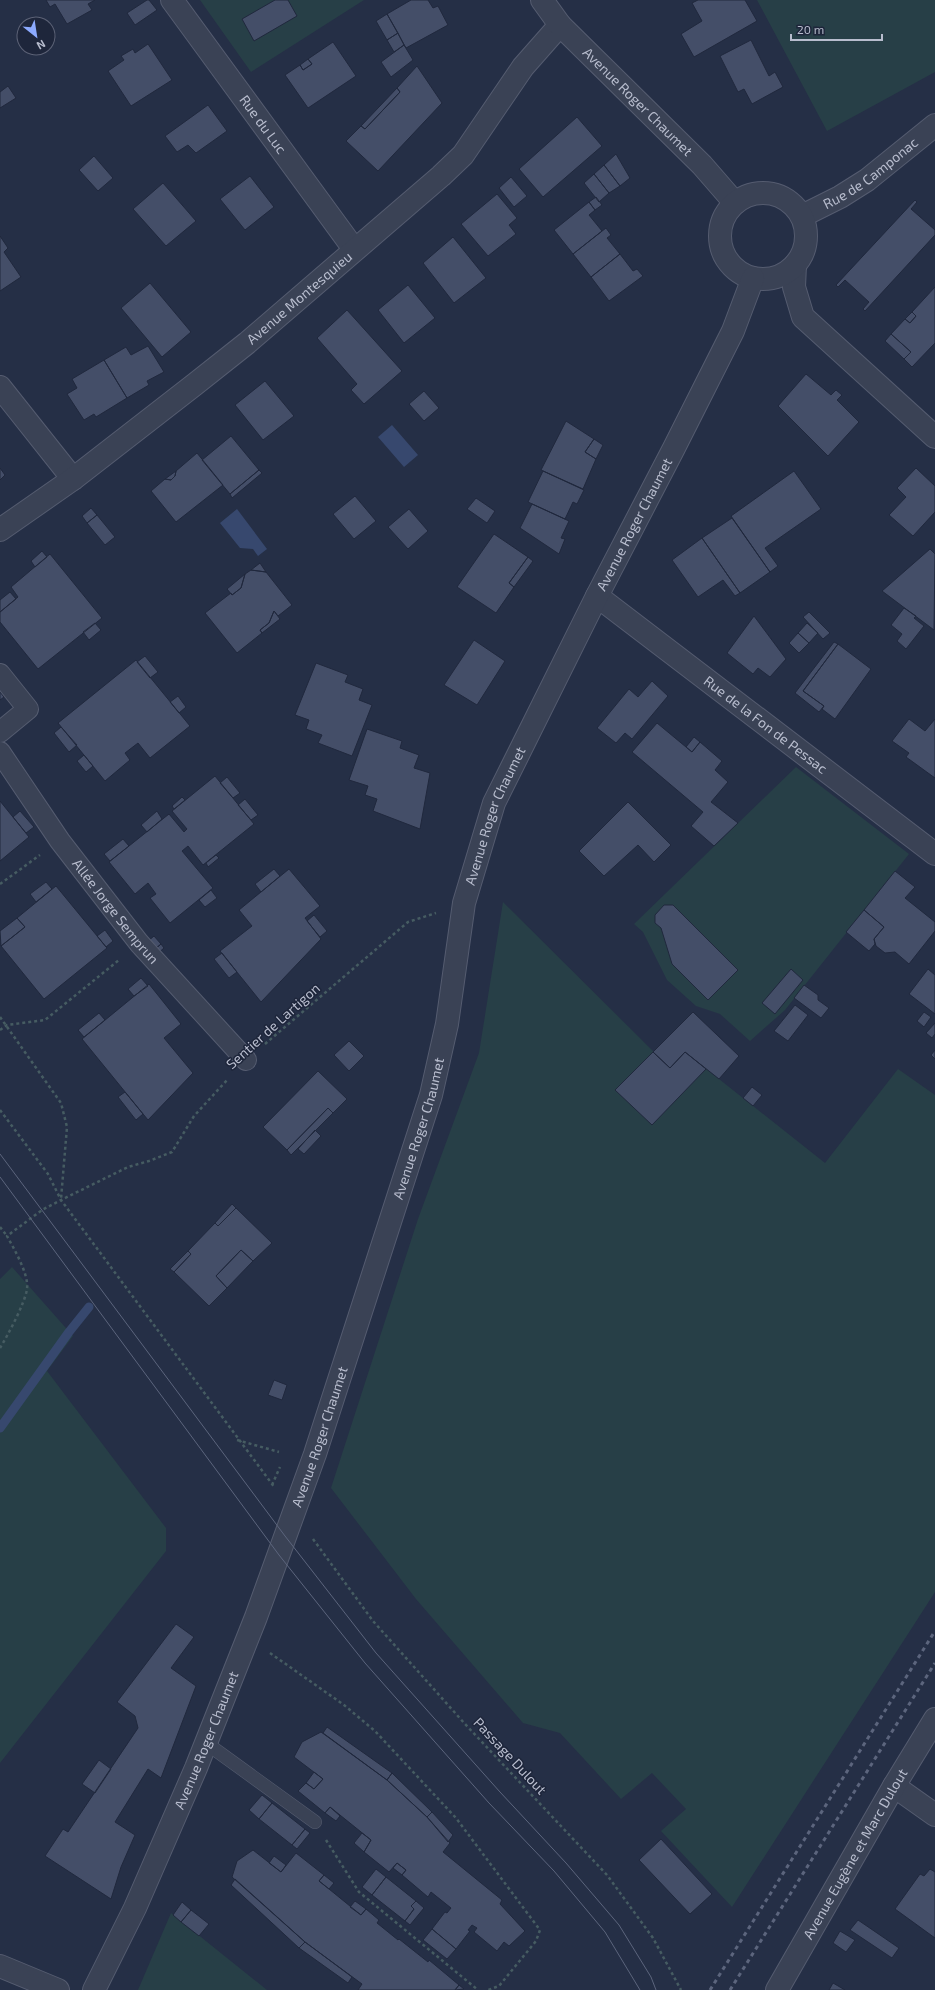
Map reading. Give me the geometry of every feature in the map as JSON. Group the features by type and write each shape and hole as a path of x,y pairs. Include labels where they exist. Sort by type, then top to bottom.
{"street":[{"name":"Rue du Luc","path":"172,0 354,249"},
{"name":"Avenue Roger Chaumet","path":"542,0 560,25 702,165 734,203"},
{"name":"Avenue Montesquieu","path":"0,530 73,479 247,343 354,249 441,176 463,155 523,67 560,25"},
{"name":"Rue de Camponac","path":"802,216 840,197 866,180 935,125"},
{"path":"758,193 772,193 784,198 794,206 802,216 806,229 806,242 802,254 795,265 776,277 764,279 753,278 741,273 730,264 723,252 720,239 721,226 726,214 734,203 746,196 758,193"},
{"path":"795,265 794,287 803,317 935,437"},
{"name":"Avenue Roger Chaumet","path":"94,1990 135,1908 206,1743 247,1639 315,1454 431,1095 447,1024 464,903 494,803 597,596 733,331 753,278"},
{"path":"0,387 73,479"},
{"name":"Rue de la Fon de Pessac","path":"597,596 935,854"},
{"path":"0,674 28,708 0,732"},
{"name":"Allée Jorge Semprun","path":"0,752 60,841 139,943 246,1060"},
{"name":"Avenue Eugène et Marc Dulout","path":"777,1990 894,1786 935,1719"},
{"path":"894,1786 935,1815"},
{"path":"0,1966 58,1990"}],"lane":[{"path":"206,1743 315,1822"}],"path":[{"path":"0,884 60,841"},
{"name":"Sentier de Lartigon","path":"7,1236 42,1210 61,1200 128,1167 172,1152 194,1116 246,1060 408,922 464,903"},
{"path":"0,1030 7,1025 45,1020 139,943"},
{"path":"0,1017 61,1103 68,1127 61,1200"},
{"path":"0,1110 48,1174 61,1200 237,1439 278,1492"},
{"path":"0,1227 7,1236 21,1262 27,1288 12,1326 0,1348"},
{"path":"237,1439 279,1452"},
{"name":"Passage Dulout","path":"315,1542 373,1620 465,1724 607,1875 653,1938 680,1990"},
{"path":"247,1639 344,1705 375,1731 456,1818 540,1930 536,1941 499,1986 488,1990"},
{"path":"315,1822 358,1892 478,1990"}],"shaded area":[{"path":"200,0 364,0 251,72"},
{"path":"757,0 935,0 935,72 827,131"},
{"path":"796,767 909,854 785,1010 750,1041 720,1014 696,1006 667,980 643,932 634,924"},
{"path":"503,902 669,1067 685,1052 825,1163 898,1069 935,1095 935,1592 732,1907 661,1831 686,1809 652,1773 621,1799 560,1733 523,1723 416,1599 331,1488 418,1219 479,1053"},
{"path":"12,1267 73,1336 47,1371 166,1528 166,1551 0,1763 0,1279"},
{"path":"171,1913 267,1990 138,1990"}],"water":[{"path":"392,425 418,455 404,467 378,437"},
{"path":"237,509 267,549 258,556 253,549 240,548 220,523"}],"building":[{"path":"46,0 95,0 88,4 92,10 67,24 55,4 50,7"},
{"path":"149,0 157,10 135,25 127,13"},
{"path":"275,0 288,0 297,16 254,41 242,19"},
{"path":"411,0 428,0 433,8 438,6 448,25 406,48 387,14"},
{"path":"698,0 745,0 757,21 694,57 681,34 702,21 692,3"},
{"path":"387,14 398,33 387,40 376,21"},
{"path":"398,33 404,45 394,52 387,40"},
{"path":"751,40 769,76 775,72 783,87 752,104 744,89 738,92 720,56"},
{"path":"333,42 356,76 308,108 285,75 300,65 303,70 312,64 308,59"},
{"path":"148,44 172,80 131,106 108,71 124,60 121,56 133,49 135,53"},
{"path":"404,45 413,60 391,77 381,62"},
{"path":"308,59 312,64 303,70 300,65"},
{"path":"417,66 442,103 378,171 346,141 361,126 365,129 400,92 397,88"},
{"path":"8,86 16,98 0,108 0,92"},
{"path":"397,88 400,92 365,129 361,126"},
{"path":"208,105 227,131 196,153 188,145 177,152 165,136"},
{"path":"577,117 602,146 543,197 519,169"},
{"path":"616,154 630,178 620,186 604,165"},
{"path":"94,156 113,178 98,191 79,170"},
{"path":"604,165 620,186 609,193 594,174"},
{"path":"594,174 609,193 599,202 584,183"},
{"path":"250,176 274,207 245,230 220,199"},
{"path":"511,177 527,196 514,207 499,188"},
{"path":"163,183 196,221 166,246 133,209"},
{"path":"497,194 517,218 509,225 516,234 488,256 461,224"},
{"path":"596,197 602,205 595,210 589,202"},
{"path":"915,200 917,202 911,209 935,230 935,235 865,311 863,309 869,302 845,280 838,287 836,285"},
{"path":"589,202 595,210 589,215 602,231 573,254 554,230"},
{"path":"606,228 611,235 607,238 620,254 591,277 573,254"},
{"path":"0,236 8,248 4,252 21,277 0,291"},
{"path":"453,237 486,278 454,303 423,263"},
{"path":"620,254 633,271 637,269 643,276 609,301 591,277"},
{"path":"150,283 191,332 162,357 121,308"},
{"path":"408,285 435,318 404,343 378,310"},
{"path":"935,287 935,343 912,367 904,359 911,352 891,334 905,319 910,323 916,316 912,312"},
{"path":"347,310 402,371 364,404 351,390 357,384 317,338"},
{"path":"912,312 916,316 910,323 905,319"},
{"path":"891,334 911,352 904,359 885,341"},
{"path":"148,346 164,372 147,381 149,385 127,398 104,360 126,347 131,355"},
{"path":"104,360 127,398 96,417 94,414 84,420 67,394 77,388 72,379"},
{"path":"806,374 831,395 836,390 842,395 837,400 859,422 828,456 778,406"},
{"path":"265,381 294,416 263,440 235,405"},
{"path":"424,391 439,408 424,421 409,404"},
{"path":"566,421 594,439 585,452 596,459 583,489 541,470"},
{"path":"231,436 259,470 230,494 202,460"},
{"path":"594,439 603,445 596,459 585,452"},
{"path":"197,453 223,485 176,522 151,491 165,479 171,480 175,476 176,471"},
{"path":"0,468 5,475 0,480"},
{"path":"916,468 935,486 935,512 913,536 889,515 906,497 897,488"},
{"path":"259,470 262,473 232,498 230,494"},
{"path":"176,471 175,476 171,480 165,479"},
{"path":"543,471 584,490 577,504 573,502 565,519 528,502"},
{"path":"794,471 821,509 765,548 778,566 770,572 731,516"},
{"path":"355,496 376,521 354,539 333,514"},
{"path":"476,498 495,511 487,523 467,509"},
{"path":"532,504 569,521 561,538 565,539 559,554 520,528"},
{"path":"91,508 97,515 87,523 82,516"},
{"path":"409,509 428,531 408,549 388,527"},
{"path":"97,515 115,537 105,545 87,523"},
{"path":"732,518 770,572 740,593 702,538"},
{"path":"494,534 528,557 509,583 514,587 496,613 457,587"},
{"path":"702,538 740,593 735,596 723,580 698,597 672,560"},
{"path":"930,549 935,554 934,630 882,591"},
{"path":"42,551 47,557 35,567 31,561"},
{"path":"50,554 102,618 38,669 0,622 0,612 18,597 11,587"},
{"path":"528,557 533,561 514,587 509,583"},
{"path":"260,563 266,572 251,570"},
{"path":"251,570 266,572 292,605 278,616 274,611 269,623 260,630 262,633 237,653 205,613 231,593 232,595 241,588 245,574"},
{"path":"245,574 241,588 232,595 227,589"},
{"path":"10,592 16,599 0,612 0,600"},
{"path":"904,608 916,616 914,618 924,626 906,649 897,641 902,634 891,625"},
{"path":"274,611 280,619 262,633 260,630 269,623"},
{"path":"809,612 830,633 823,639 803,617"},
{"path":"754,616 786,659 770,677 758,668 753,674 727,653"},
{"path":"95,623 101,630 89,640 83,632"},
{"path":"807,623 818,633 809,643 798,633"},
{"path":"798,633 809,643 799,653 789,643"},
{"path":"474,640 505,661 477,705 444,685"},
{"path":"834,642 838,644 803,691 824,706 819,712 795,693"},
{"path":"838,644 871,669 835,719 822,709 824,706 803,691"},
{"path":"145,656 158,672 150,678 137,662"},
{"path":"136,660 190,726 150,758 138,743 125,753 130,760 105,781 58,723"},
{"path":"316,663 348,675 345,682 363,689 359,700 372,705 352,756 318,743 322,735 306,729 309,720 295,715"},
{"path":"652,681 668,696 632,739 625,733 616,743 597,728 629,689 638,697"},
{"path":"0,692 4,697 0,700"},
{"path":"178,696 186,707 179,713 170,702"},
{"path":"909,719 925,731 935,719 935,778 906,757 909,753 892,741"},
{"path":"657,723 692,752 700,742 722,761 715,770 728,782 711,802 738,823 714,846 691,826 703,812 632,752"},
{"path":"61,727 77,745 69,752 54,733"},
{"path":"367,729 402,741 400,748 419,755 414,768 430,773 420,829 373,811 377,799 365,795 368,786 349,780"},
{"path":"694,737 700,742 692,752 686,747"},
{"path":"84,755 93,766 86,772 77,761"},
{"path":"215,776 254,824 203,865 188,846 182,851 213,888 170,923 150,898 156,894 148,883 135,894 109,862 169,814 184,832 187,829 172,811"},
{"path":"227,777 240,793 233,798 220,783"},
{"path":"182,797 185,800 174,809 172,806"},
{"path":"245,799 258,815 251,820 238,805"},
{"path":"0,801 29,837 0,861"},
{"path":"628,802 671,845 654,862 638,845 604,876 579,851"},
{"path":"20,811 34,827 26,833 13,817"},
{"path":"157,811 162,819 147,832 141,825"},
{"path":"123,839 129,846 110,861 104,854"},
{"path":"216,855 219,858 208,867 206,863"},
{"path":"274,869 280,876 261,892 255,884"},
{"path":"289,869 320,906 305,918 321,939 261,1002 220,951 252,926 239,910"},
{"path":"895,871 915,887 905,898 935,922 935,931 909,964 895,952 885,953 876,946 874,939 884,927 864,910"},
{"path":"46,882 52,889 36,902 30,894"},
{"path":"56,886 107,948 44,999 1,946 25,927 17,918"},
{"path":"211,890 217,898 205,907 199,900"},
{"path":"664,905 673,905 738,970 708,1000 672,964 661,928 655,923 655,915"},
{"path":"864,910 884,927 874,939 875,944 869,951 846,932"},
{"path":"314,915 327,931 320,937 307,921"},
{"path":"17,918 25,927 1,946 0,931"},
{"path":"105,930 113,941 106,947 97,936"},
{"path":"154,936 161,944 154,950 147,942"},
{"path":"161,944 164,948 157,954 154,950"},
{"path":"222,953 237,972 229,978 214,959"},
{"path":"791,969 803,980 775,1014 762,1003"},
{"path":"928,969 935,975 935,1014 909,994"},
{"path":"141,978 148,986 134,996 128,989"},
{"path":"149,984 181,1024 164,1038 193,1073 148,1120 82,1039"},
{"path":"804,985 818,995 818,1000 829,1008 821,1018 794,998"},
{"path":"795,1005 808,1015 788,1041 774,1031"},
{"path":"693,1012 739,1056 719,1079 685,1052 670,1068 653,1052"},
{"path":"924,1012 931,1017 924,1027 917,1021"},
{"path":"99,1013 105,1020 84,1037 78,1030"},
{"path":"935,1023 935,1034 932,1038 926,1033"},
{"path":"349,1041 364,1056 349,1071 334,1055"},
{"path":"935,1050 935,1059 931,1055"},
{"path":"653,1052 670,1068 685,1052 706,1069 652,1125 615,1090"},
{"path":"318,1071 347,1099 333,1113 328,1108 287,1150 263,1127"},
{"path":"752,1087 762,1095 753,1106 743,1098"},
{"path":"125,1092 143,1114 136,1120 118,1097"},
{"path":"328,1108 333,1113 291,1155 287,1150"},
{"path":"315,1130 321,1136 304,1154 298,1149"},
{"path":"232,1204 236,1208 218,1226 215,1223"},
{"path":"236,1208 272,1243 253,1261 241,1250 216,1276 227,1288 209,1306 174,1272 191,1254 188,1251 215,1223 218,1226"},
{"path":"241,1250 253,1261 227,1288 216,1276"},
{"path":"188,1251 191,1254 174,1272 170,1269"},
{"path":"274,1380 287,1385 282,1400 268,1395"},
{"path":"176,1624 194,1637 171,1668 196,1686 161,1778 148,1769 115,1822 135,1835 121,1867 111,1899 45,1856 63,1829 68,1832 138,1728 135,1716 117,1702"},
{"path":"327,1727 392,1773 387,1780 323,1733"},
{"path":"321,1732 387,1780 427,1817 450,1843 443,1852 502,1900 500,1904 525,1931 509,1946 504,1942 497,1951 474,1932 477,1928 472,1925 468,1930 470,1931 456,1949 432,1929 445,1912 447,1913 451,1908 431,1892 428,1897 402,1875 406,1870 397,1863 389,1872 364,1852 371,1840 330,1807 325,1813 298,1791 306,1783 314,1789 323,1779 294,1757 302,1742"},
{"path":"99,1760 111,1769 95,1793 82,1784"},
{"path":"314,1772 323,1779 314,1789 306,1783"},
{"path":"392,1773 432,1812 427,1817 387,1780"},
{"path":"262,1795 272,1803 259,1819 249,1810"},
{"path":"272,1803 305,1829 292,1845 259,1819"},
{"path":"330,1807 340,1816 336,1821 325,1813"},
{"path":"432,1812 453,1835 448,1842 427,1817"},
{"path":"305,1829 310,1833 297,1849 292,1845"},
{"path":"362,1833 371,1840 364,1852 354,1843"},
{"path":"661,1839 712,1894 690,1914 639,1860"},
{"path":"253,1850 281,1872 296,1853 324,1875 319,1881 361,1915 366,1909 379,1920 377,1923 428,1962 429,1960 459,1985 455,1990 358,1990 362,1984 305,1942 232,1877 237,1861"},
{"path":"274,1856 286,1865 281,1872 269,1863"},
{"path":"397,1863 406,1870 402,1875 393,1868"},
{"path":"376,1869 386,1877 372,1895 362,1887"},
{"path":"930,1869 935,1872 935,1938 895,1909 920,1874 924,1876"},
{"path":"324,1875 334,1883 329,1889 319,1881"},
{"path":"386,1877 416,1901 411,1906 414,1909 405,1921 372,1895"},
{"path":"235,1879 305,1942 299,1948 231,1885"},
{"path":"355,1901 366,1909 361,1915 350,1907"},
{"path":"416,1901 424,1908 410,1925 405,1921 414,1909 411,1906"},
{"path":"182,1902 191,1910 181,1922 173,1915"},
{"path":"191,1910 209,1924 199,1936 181,1922"},
{"path":"858,1920 899,1948 892,1958 850,1930"},
{"path":"432,1929 456,1949 447,1959 423,1940"},
{"path":"840,1931 855,1940 846,1952 833,1943"},
{"path":"305,1942 352,1977 348,1983 299,1948"},
{"path":"833,1983 845,1990 829,1990"},
{"path":"459,1985 464,1989 455,1990"}],"waterway":[{"path":"0,1428 69,1332 89,1307"}],"tram line":[{"path":"0,1154 285,1536 376,1653 500,1792 566,1863 619,1925 651,1977 656,1990"},
{"path":"0,1177 279,1555 365,1663 489,1803 554,1871 605,1932 640,1990"}],"railway":[{"path":"710,1990 935,1631"},
{"path":"730,1990 935,1663"}]}
